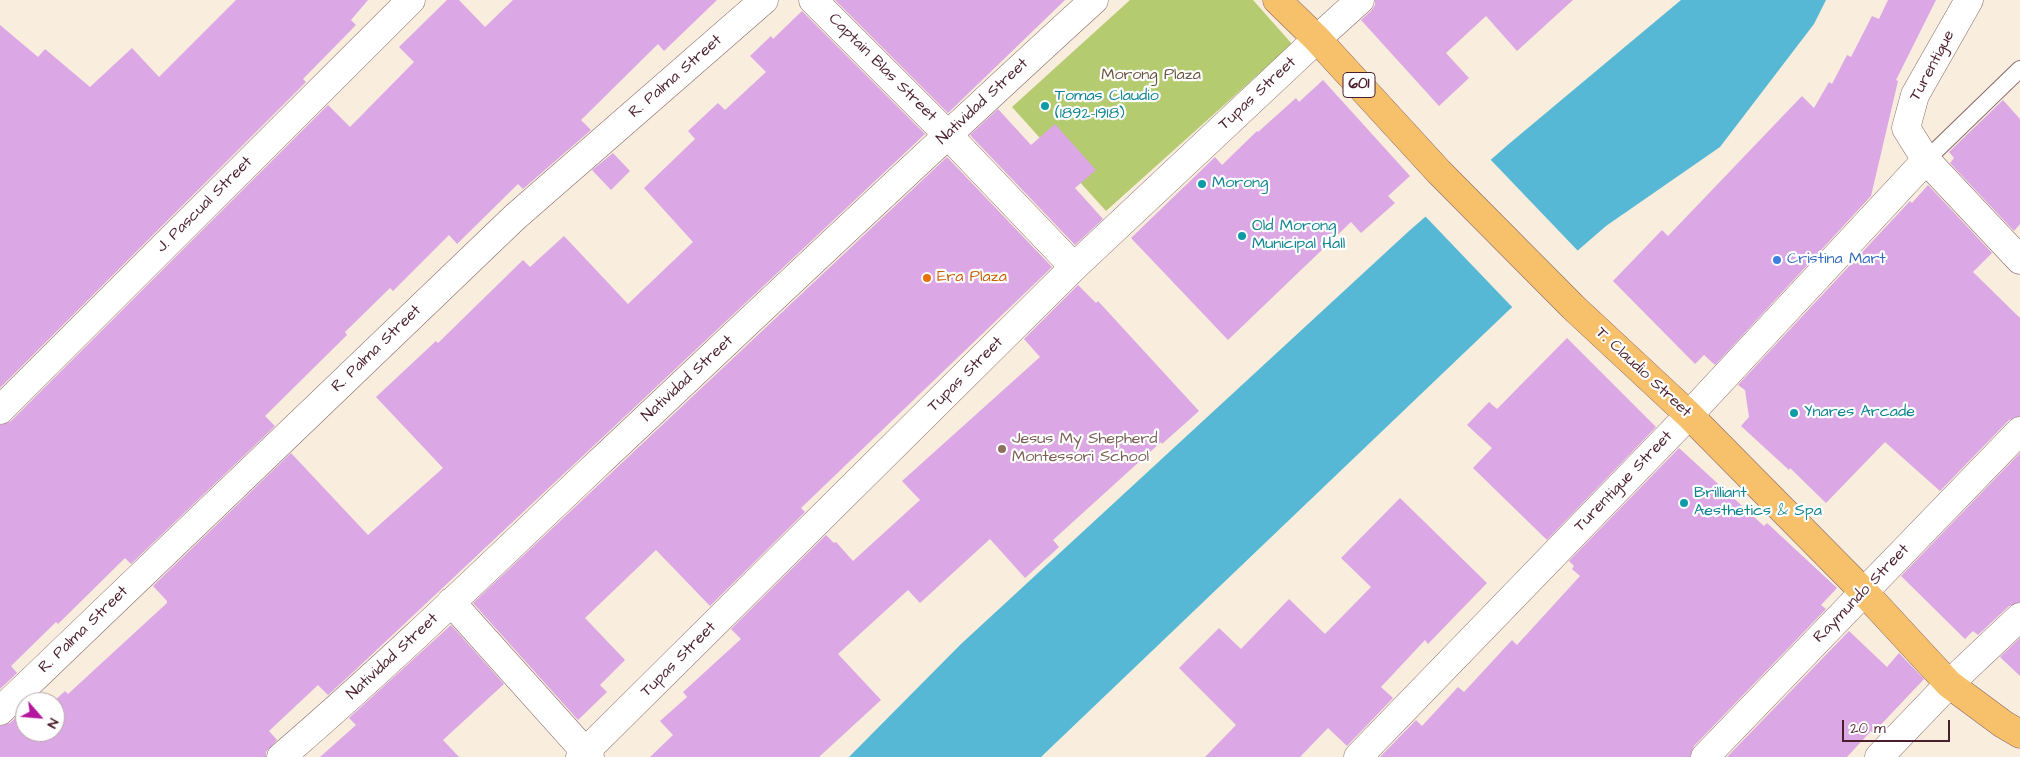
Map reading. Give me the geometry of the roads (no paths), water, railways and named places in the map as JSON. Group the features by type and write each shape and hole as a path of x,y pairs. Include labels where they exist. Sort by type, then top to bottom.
{"main road":[{"name":"T. Claudio Street","path":"1277,0 1317,39 1439,172 1572,308 1688,415 1864,592 1949,684 2003,724 2020,734"}],"street":[{"name":"J. Pascual Street","path":"0,410 410,0"},
{"name":"R. Palma Street","path":"0,711 515,217 764,0"},
{"name":"Captain Blas Street","path":"813,0 947,134 1074,267"},
{"name":"Natividad Street","path":"281,757 332,713 947,134 1094,0"},
{"name":"Tupas Street","path":"585,755 1074,267 1360,0"},
{"name":"Turentigue","path":"1969,0 1915,95 1906,128 1926,160 2020,260"},
{"name":"Turentigue Street","path":"1358,757 1688,415 1926,160"},
{"name":"Raymundo Street","path":"1705,757 2020,430"},
{"path":"451,602 585,755"},
{"path":"1878,757 1949,684 2020,617"}],"lane":[{"path":"1926,160 2020,69"}],"water":[{"path":"1681,0 1826,0 1814,24 1720,147 1606,226 1509,310 1041,757 849,757 961,644 1409,231 1510,143"}],"place":[{"name":"Tomas Claudio (1892–1918)","path":"1045,106"},
{"name":"Morong","path":"1202,184"},
{"name":"Old Morong Municipal Hall","path":"1242,236"},
{"name":"Cristina Mart","path":"1777,260"},
{"name":"Era Plaza","path":"927,278"},
{"name":"Ynares Arcade","path":"1794,413"},
{"name":"Jesus My Shepherd Montessori School","path":"1002,449"},
{"name":"Brilliant Aesthetics & Spa","path":"1684,503"}],"park label":[{"name":"Morong Plaza","path":"1151,76"}]}
